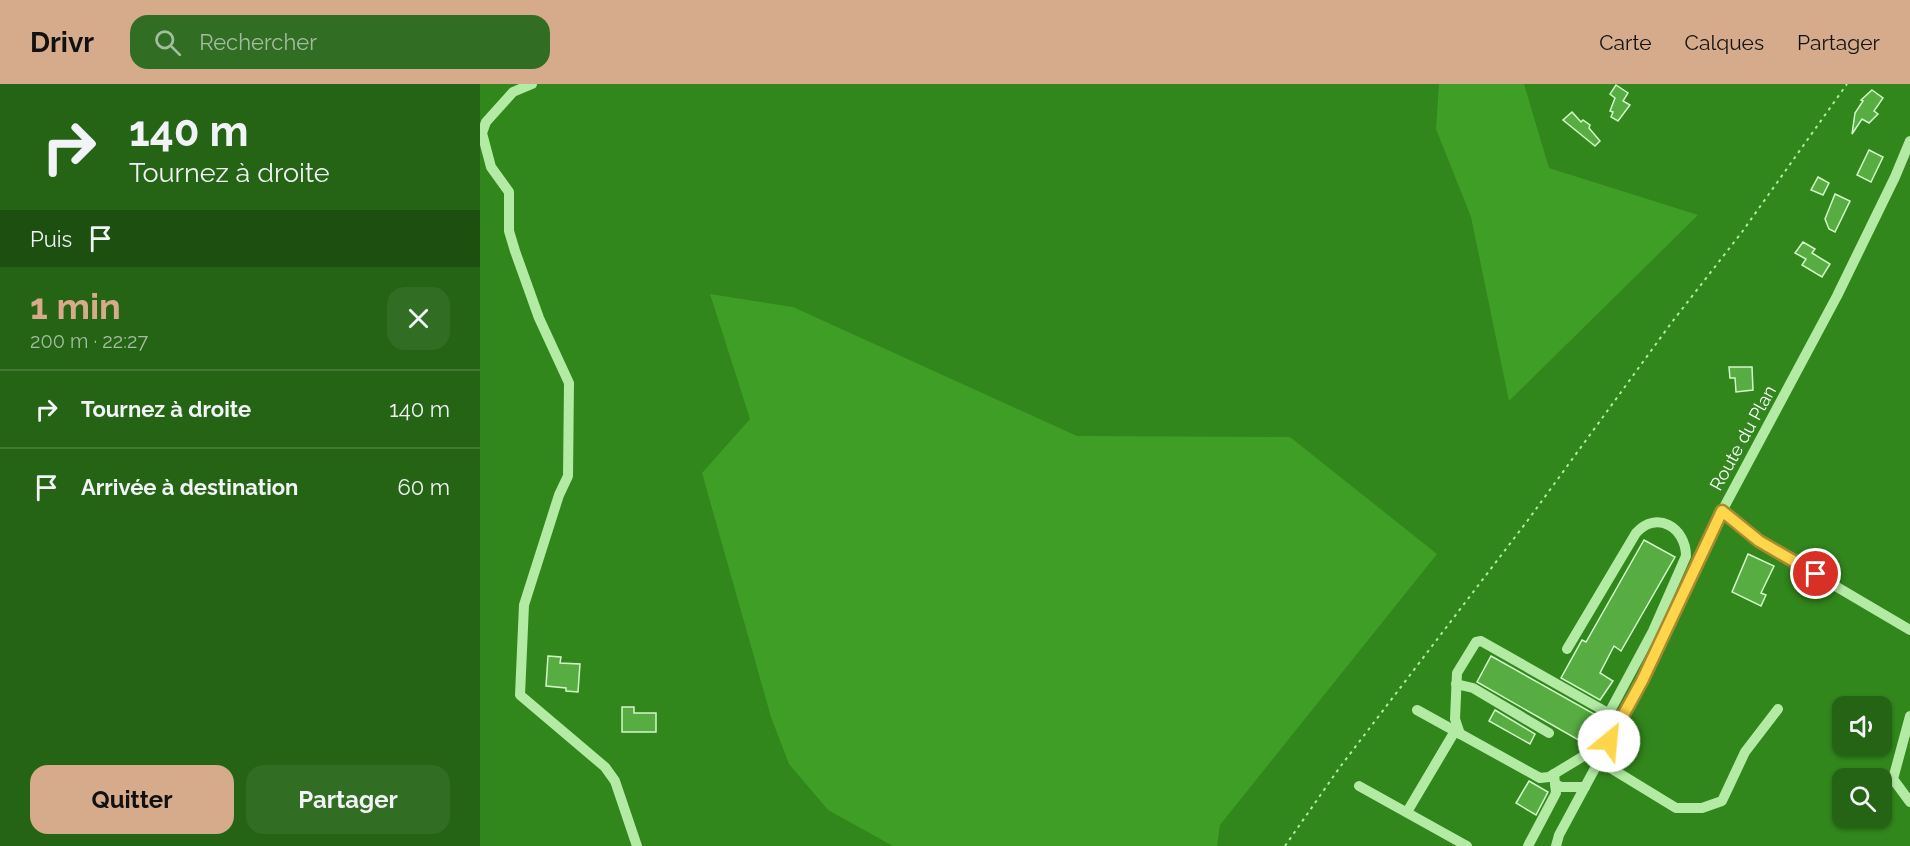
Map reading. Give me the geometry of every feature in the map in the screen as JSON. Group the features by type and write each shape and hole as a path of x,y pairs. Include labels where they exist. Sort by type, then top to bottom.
{"street":[{"path":"532,84 513,92 486,122 482,133 491,167 509,192 509,231 515,251 539,318 569,383 568,476 559,495 524,605 520,695 605,767 615,781 637,846"},
{"name":"Route du Plan","path":"1556,846 1559,835 1642,681 1722,511 1837,296 1910,141"},
{"path":"1722,511 1759,541 1910,630"},
{"path":"1528,846 1556,793 1557,782 1587,754 1653,631 1686,555 1686,545 1682,536 1675,529 1662,523 1650,523 1636,532 1567,649"},
{"path":"1407,812 1457,732 1455,718 1457,673 1476,642 1481,640 1608,713"},
{"path":"1456,684 1473,688 1549,733"},
{"path":"1599,761 1676,808 1702,808 1722,801 1745,753 1778,709"},
{"path":"1417,710 1540,778 1585,788"},
{"path":"1910,716 1893,779 1910,802"},
{"path":"1359,786 1467,846"}],"path":[{"path":"1285,846 1340,767 1528,520 1651,350 1742,232 1847,84"}],"green space":[{"path":"1439,84 1524,84 1549,168 1698,215 1509,401 1471,217 1436,129"},
{"path":"710,294 793,307 1077,436 1290,437 1437,554 1220,825 1217,846 893,846 828,810 789,764 771,717 702,473 750,419"}],"building":[{"path":"1616,85 1628,93 1623,101 1630,105 1618,121 1611,117 1613,112 1610,111 1615,98 1610,94"},
{"path":"1872,90 1883,98 1874,111 1878,114 1869,123 1862,119 1852,134 1855,113 1863,101 1861,100"},
{"path":"1572,112 1581,122 1583,120 1590,125 1589,128 1600,141 1595,146 1563,120"},
{"path":"1869,150 1883,157 1871,182 1857,175"},
{"path":"1818,177 1829,183 1823,195 1811,190"},
{"path":"1835,194 1850,201 1835,232 1829,229 1825,219"},
{"path":"1803,242 1815,249 1812,253 1830,264 1822,277 1802,265 1806,259 1795,253"},
{"path":"1729,367 1752,367 1753,390 1736,392 1735,378 1730,378"},
{"path":"1644,540 1675,557 1621,651 1614,646 1600,673 1613,681 1600,700 1561,678 1582,640 1586,642"},
{"path":"1748,554 1774,566 1761,593 1766,595 1761,606 1732,592"},
{"path":"548,656 561,657 560,663 580,664 578,692 546,686"},
{"path":"1491,656 1596,715 1582,742 1477,682"},
{"path":"622,707 634,707 634,713 656,713 656,732 622,732"},
{"path":"1495,710 1535,734 1530,744 1489,721"},
{"path":"1529,781 1548,792 1536,815 1516,803"}],"route":[{"path":"1609,741 1642,681 1722,511 1759,541 1816,574"}]}
